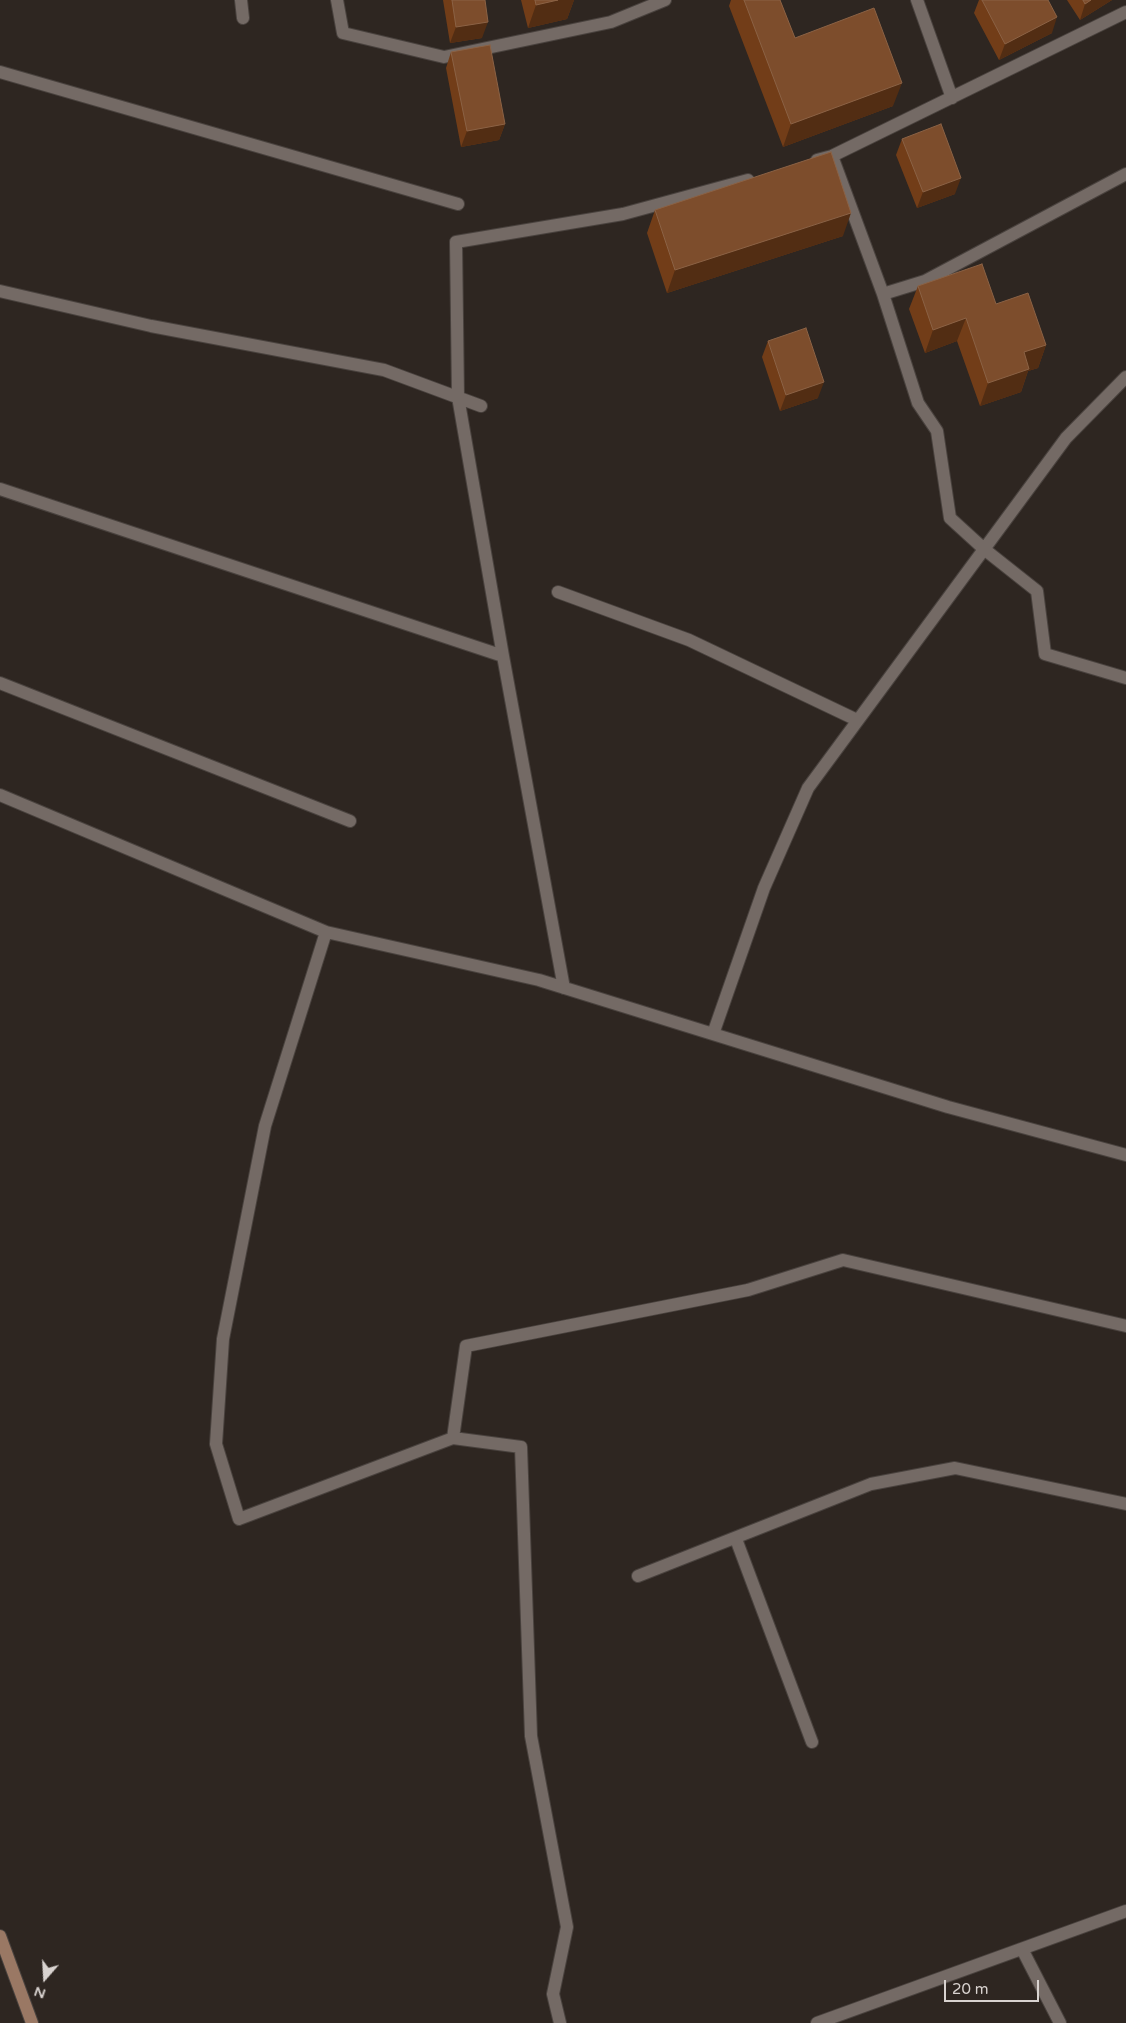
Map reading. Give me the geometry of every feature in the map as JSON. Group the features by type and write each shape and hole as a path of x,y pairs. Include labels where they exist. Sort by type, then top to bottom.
{"street":[{"path":"242,0 244,18"},
{"path":"337,0 343,33 444,57 611,22 665,0"},
{"path":"917,0 952,98"},
{"path":"804,164 832,156 1126,12"},
{"path":"0,72 458,204"},
{"path":"832,156 883,294 918,403 937,431 950,518 984,549 1037,591 1045,654 1126,678"},
{"path":"883,294 925,281 1126,174"},
{"path":"564,988 458,398 456,242 623,214 756,178"},
{"path":"0,291 150,326 384,370 481,406"},
{"path":"712,1034 764,888 808,788 1066,438 1126,377"},
{"path":"0,489 503,656"},
{"path":"558,592 689,640 857,720"},
{"path":"0,683 350,821"},
{"path":"0,795 326,932 539,980 948,1107 1126,1155"},
{"path":"326,932 265,1126 223,1339 216,1444 239,1519 453,1438 521,1447 531,1736 567,1927 554,1994 560,2023"},
{"path":"453,1438 466,1346 748,1290 843,1260 1126,1326"},
{"path":"638,1576 871,1484 954,1468 1126,1504"},
{"path":"736,1538 812,1742"},
{"path":"817,2023 1126,1911"},
{"path":"0,1936 32,2023"},
{"path":"1022,1949 1060,2023"}],"building":[{"path":"452,0 485,0 488,22 456,27"},
{"path":"535,0 558,0 536,5"},
{"path":"744,0 780,0 795,38 874,8 902,83 791,124"},
{"path":"982,0 1048,0 1057,17 1005,44"},
{"path":"1083,0 1091,0 1085,4"},
{"path":"490,45 505,124 467,131 451,52"},
{"path":"941,124 961,178 923,192 902,139"},
{"path":"831,152 851,213 675,270 655,210"},
{"path":"982,264 996,304 1028,293 1046,345 1024,352 1029,369 988,383 966,318 933,330 918,286"},
{"path":"806,328 824,382 786,395 768,341"}]}
